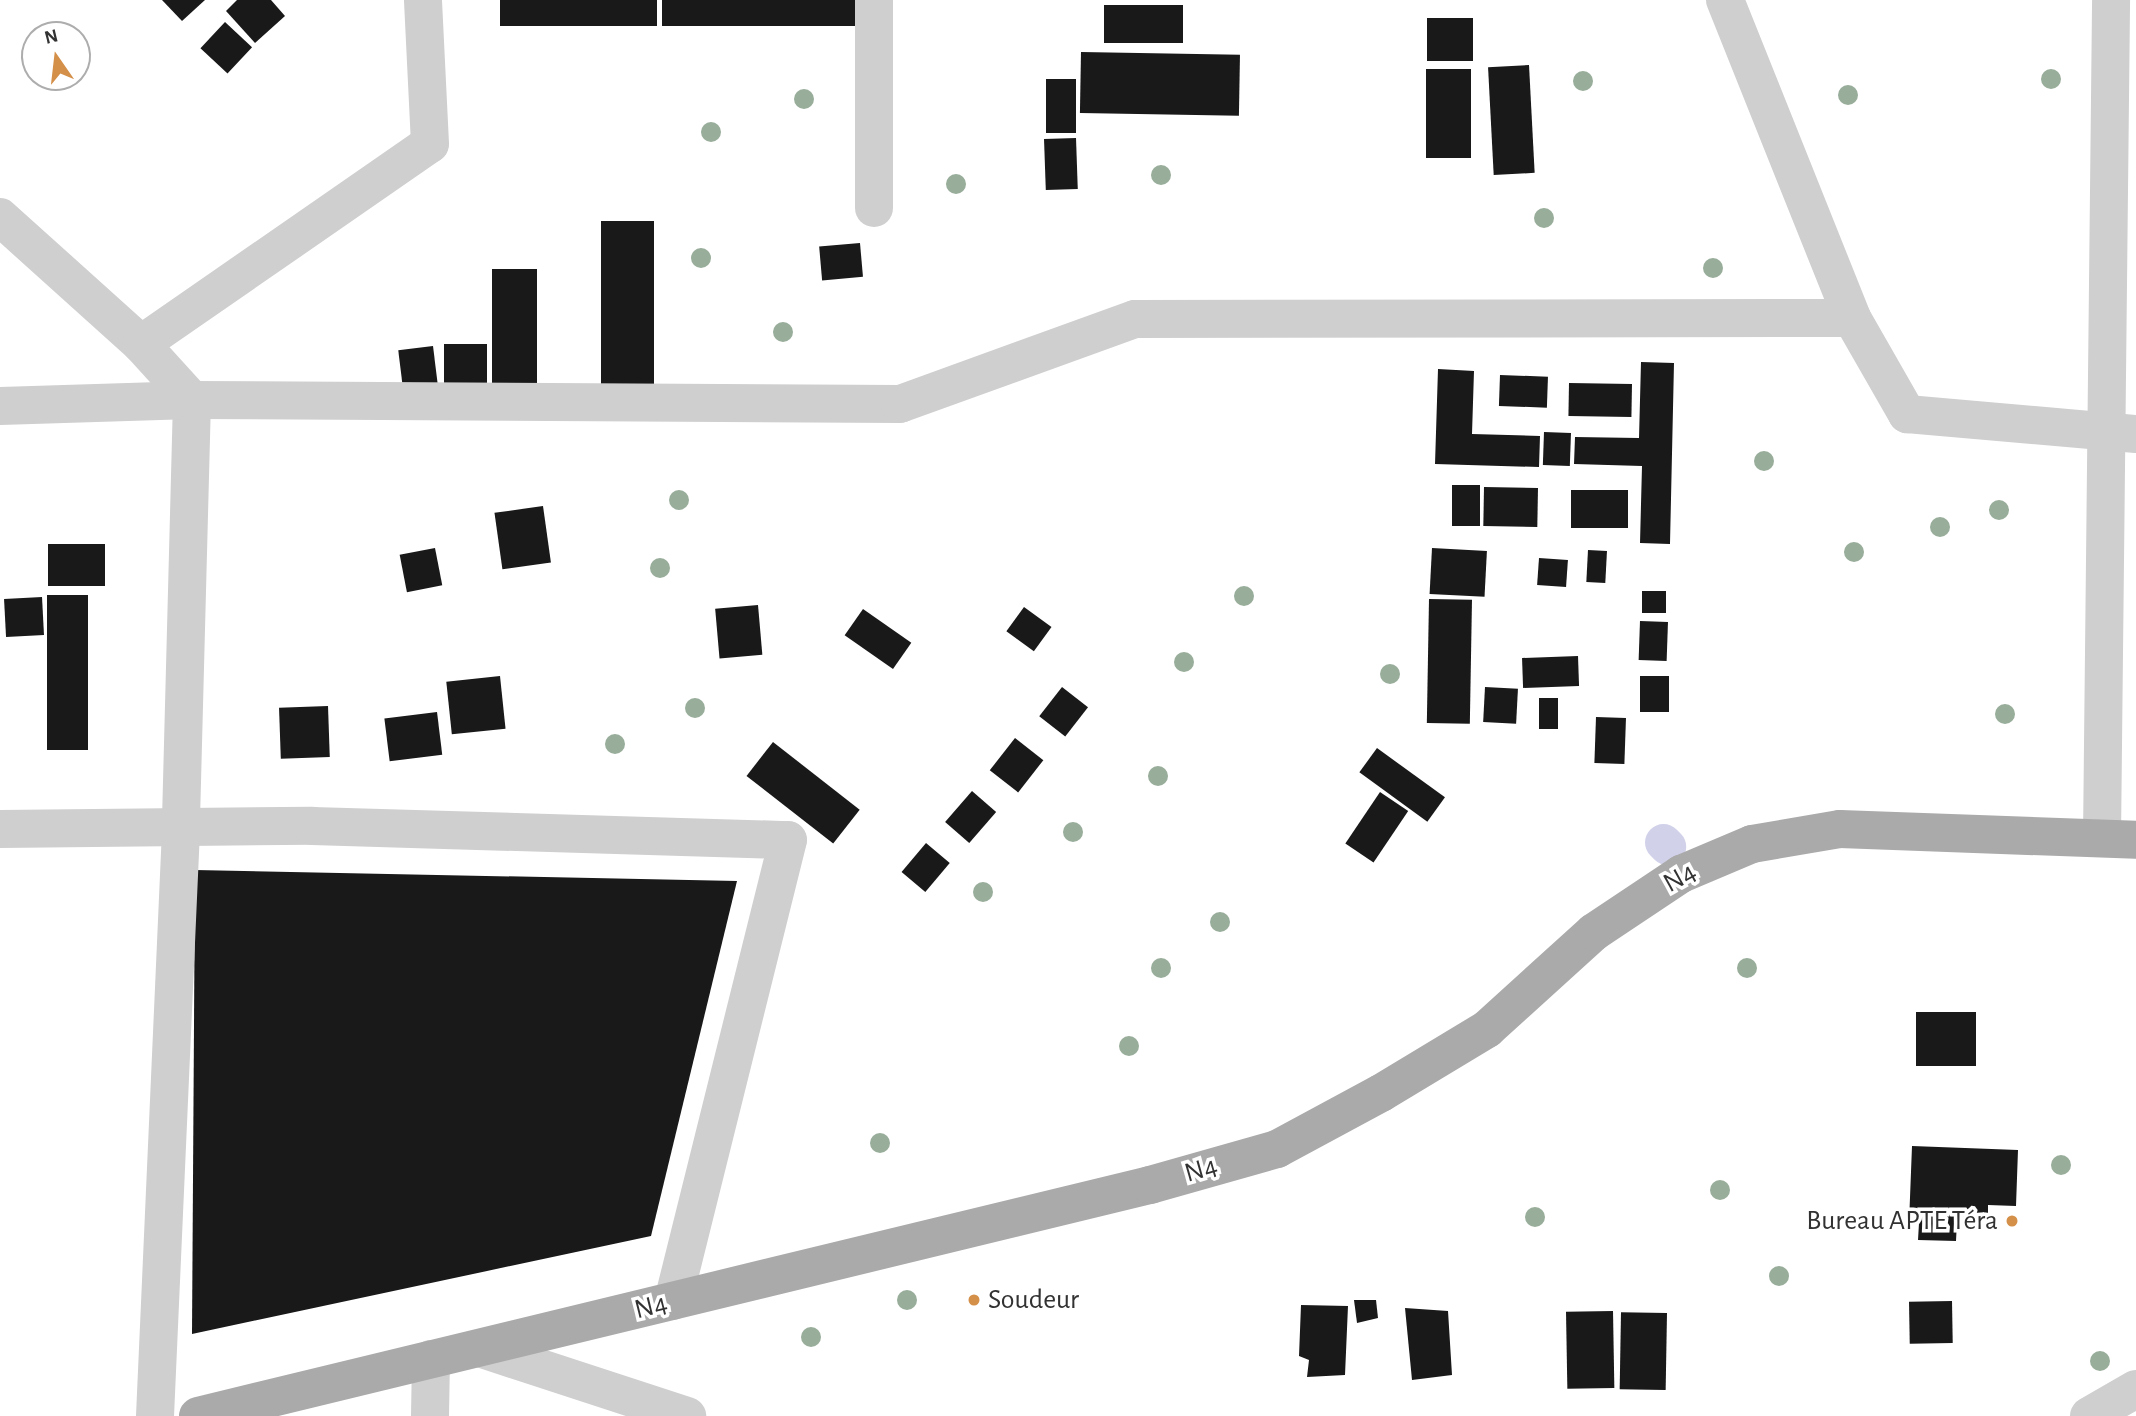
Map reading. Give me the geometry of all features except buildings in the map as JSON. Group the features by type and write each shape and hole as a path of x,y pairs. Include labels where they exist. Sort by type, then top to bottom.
{"main road":[{"name":"N4","path":"198,1416 1150,1185 1277,1149 1381,1093 1487,1029 1594,932 1681,874 1752,844 1840,829 2119,839"}],"street":[{"path":"141,344 430,144 423,0"},
{"path":"874,0 874,208"},
{"path":"1725,0 1852,318 1907,414 2121,433"},
{"path":"2111,0 2121,433 2119,839"},
{"path":"0,217 141,344 192,400 181,830 155,1416"},
{"path":"0,406 192,400 900,404 1135,319 1852,318"},
{"path":"0,829 181,830 312,826 788,840 673,1301"},
{"path":"482,1349 687,1416"},
{"path":"430,1416 431,1359"},
{"path":"2089,1416 2136,1389"}],"waterway":[{"path":"1663,842 1667,846"}],"place":[{"name":"Bureau APTE Téra","path":"2012,1221"},
{"name":"Soudeur","path":"974,1300"}]}
